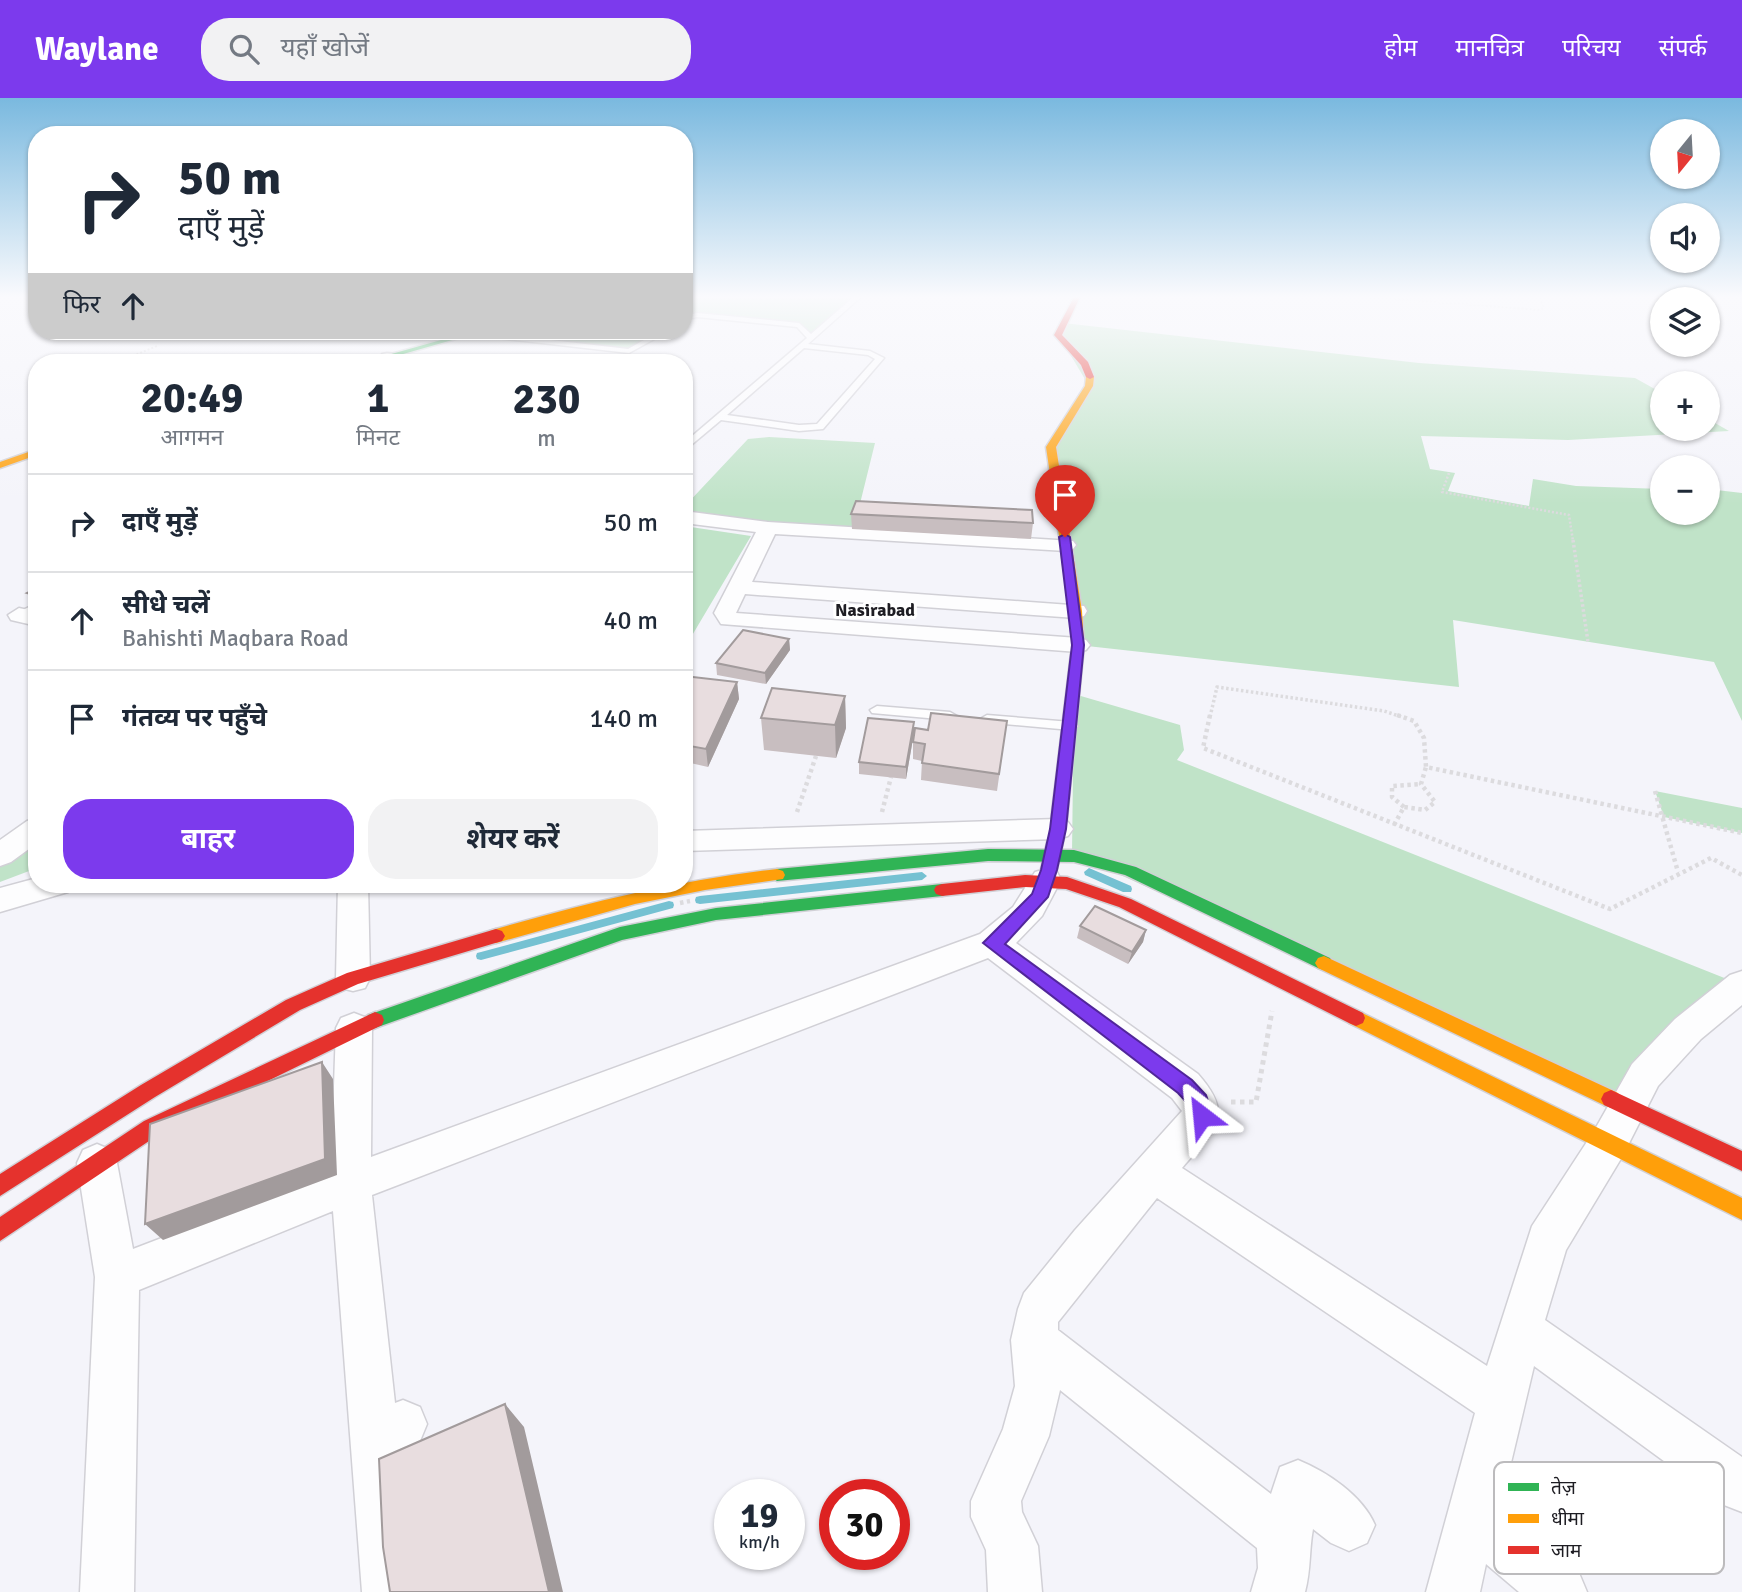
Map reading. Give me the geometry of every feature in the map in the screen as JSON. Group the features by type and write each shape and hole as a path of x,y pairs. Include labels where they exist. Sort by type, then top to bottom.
{"street":[{"path":"117,1277 351,1184 998,940 1049,865 1071,726 1078,645 1076,611 1051,447 1089,386 1091,375 1087,365"},
{"path":"0,465 28,455"},
{"path":"693,518 768,528 1066,545"},
{"path":"768,528 725,613 729,619 736,622 1078,645"},
{"path":"737,587 1076,611"},
{"path":"898,633 904,599"},
{"path":"0,855 28,835"},
{"path":"693,841 788,839 1049,865"},
{"path":"0,1230 151,1128 354,1004 631,900 978,857 1049,865 1092,890 1125,903 1279,979 1617,1125 1742,1161"},
{"path":"0,1186 129,1102 316,991 354,1004 620,934 690,919 917,890 1092,858 1130,871 1617,1125 1742,1209"},
{"path":"0,900 28,892"},
{"path":"353,893 351,1184 389,1432 389,1592"},
{"path":"689,894 690,919"},
{"path":"998,940 1185,1086 1199,1102 1202,1116 1040,1309 1035,1323 1034,1340 1038,1386 1026,1436 999,1489 996,1501 997,1517 1012,1546 1015,1592"},
{"path":"1453,1592 1520,1329 1547,1241 1658,1059 1742,985"},
{"path":"129,1102 151,1128"},
{"path":"97,1163 117,1277 107,1592"},
{"path":"1153,1172 1502,1403"},
{"path":"1520,1329 1707,1462"},
{"path":"1034,1340 1275,1530 1281,1568"},
{"path":"1724,1474 1742,1487"},
{"path":"1281,1568 1298,1485 1349,1525"},
{"path":"1472,1519 1494,1537"},
{"path":"1538,1574 1560,1592"}],"lane":[{"path":"693,440 783,365"},
{"path":"719,418 799,428 820,427 874,365"},
{"path":"877,710 1071,726"}],"path":[{"path":"1449,473 1442,492 1569,515 1588,642"},
{"path":"1421,783 1426,767 1424,738 1414,721 1384,711 1217,687 1203,748 1610,909 1678,872 1711,858 1742,875"},
{"path":"788,839 816,755"},
{"path":"1426,767 1742,834"},
{"path":"1421,783 1434,802 1426,810 1404,807 1392,797 1392,786 1421,783"},
{"path":"1655,790 1678,872"},
{"path":"1394,825 1404,807"},
{"path":"680,903 689,894"},
{"path":"1199,1102 1256,1102 1279,979"}],"green space":[{"path":"1076,365 1444,365 1635,378 1650,386 1650,435 1568,440 1421,436 1430,469 1455,473 1448,491 1529,506 1533,479 1576,486 1650,489 1650,525 1720,525 1720,490 1742,493 1742,721 1714,662 1453,620 1459,687 1078,645 1052,440 1089,386"},
{"path":"769,437 875,443 853,532 693,513 693,497 748,439"},
{"path":"693,527 751,536 693,634"},
{"path":"1074,694 1180,725 1184,750 1177,760 1742,985 1627,1105 1072,853"},
{"path":"1655,791 1742,808 1742,833 1664,817"},
{"path":"28,838 28,871 0,882 0,859"}],"building":[{"path":"856,501 1032,510 1033,523 851,514"},
{"path":"743,630 789,639 765,673 716,663"},
{"path":"693,677 737,682 706,749 693,747"},
{"path":"772,688 845,696 835,725 761,718"},
{"path":"931,713 1007,721 999,774 922,763 925,744 913,742 915,728 928,730"},
{"path":"868,718 914,722 906,767 859,762"},
{"path":"1095,906 1146,930 1132,952 1080,926"},
{"path":"322,1062 325,1159 145,1224 150,1124"},
{"path":"505,1404 549,1592 390,1592 383,1547 379,1459"}],"waterway":[{"path":"1089,872 1127,889"},
{"path":"700,900 922,876"},
{"path":"481,956 669,905"}],"traffic: fast":[{"path":"777,875 988,855 1074,856 1130,871 1324,963"},
{"path":"375,1020 620,934 716,914 942,890"}],"traffic: slow":[{"path":"1047,878 1058,829 1078,645 1076,611 1051,447 1089,386 1090,377"},
{"path":"0,465 28,455"},
{"path":"693,886 777,875"},
{"path":"496,936 660,893"},
{"path":"1324,963 1611,1099"},
{"path":"1356,1018 1742,1209"}],"traffic: jam":[{"path":"1085,365 1090,377"},
{"path":"942,890 1025,881 1067,883 1125,903 1356,1018"},
{"path":"0,1186 148,1091 293,1005 353,978 496,936"},
{"path":"0,1230 151,1128 375,1020"},
{"path":"1611,1099 1742,1161"}],"district":[{"name":"Nasirabad","path":"875,610"}],"route":[{"path":"1065,537 1078,645 1058,829 1049,870 1039,897 1004,936 992,943 1185,1086 1199,1102 1202,1116"}]}
